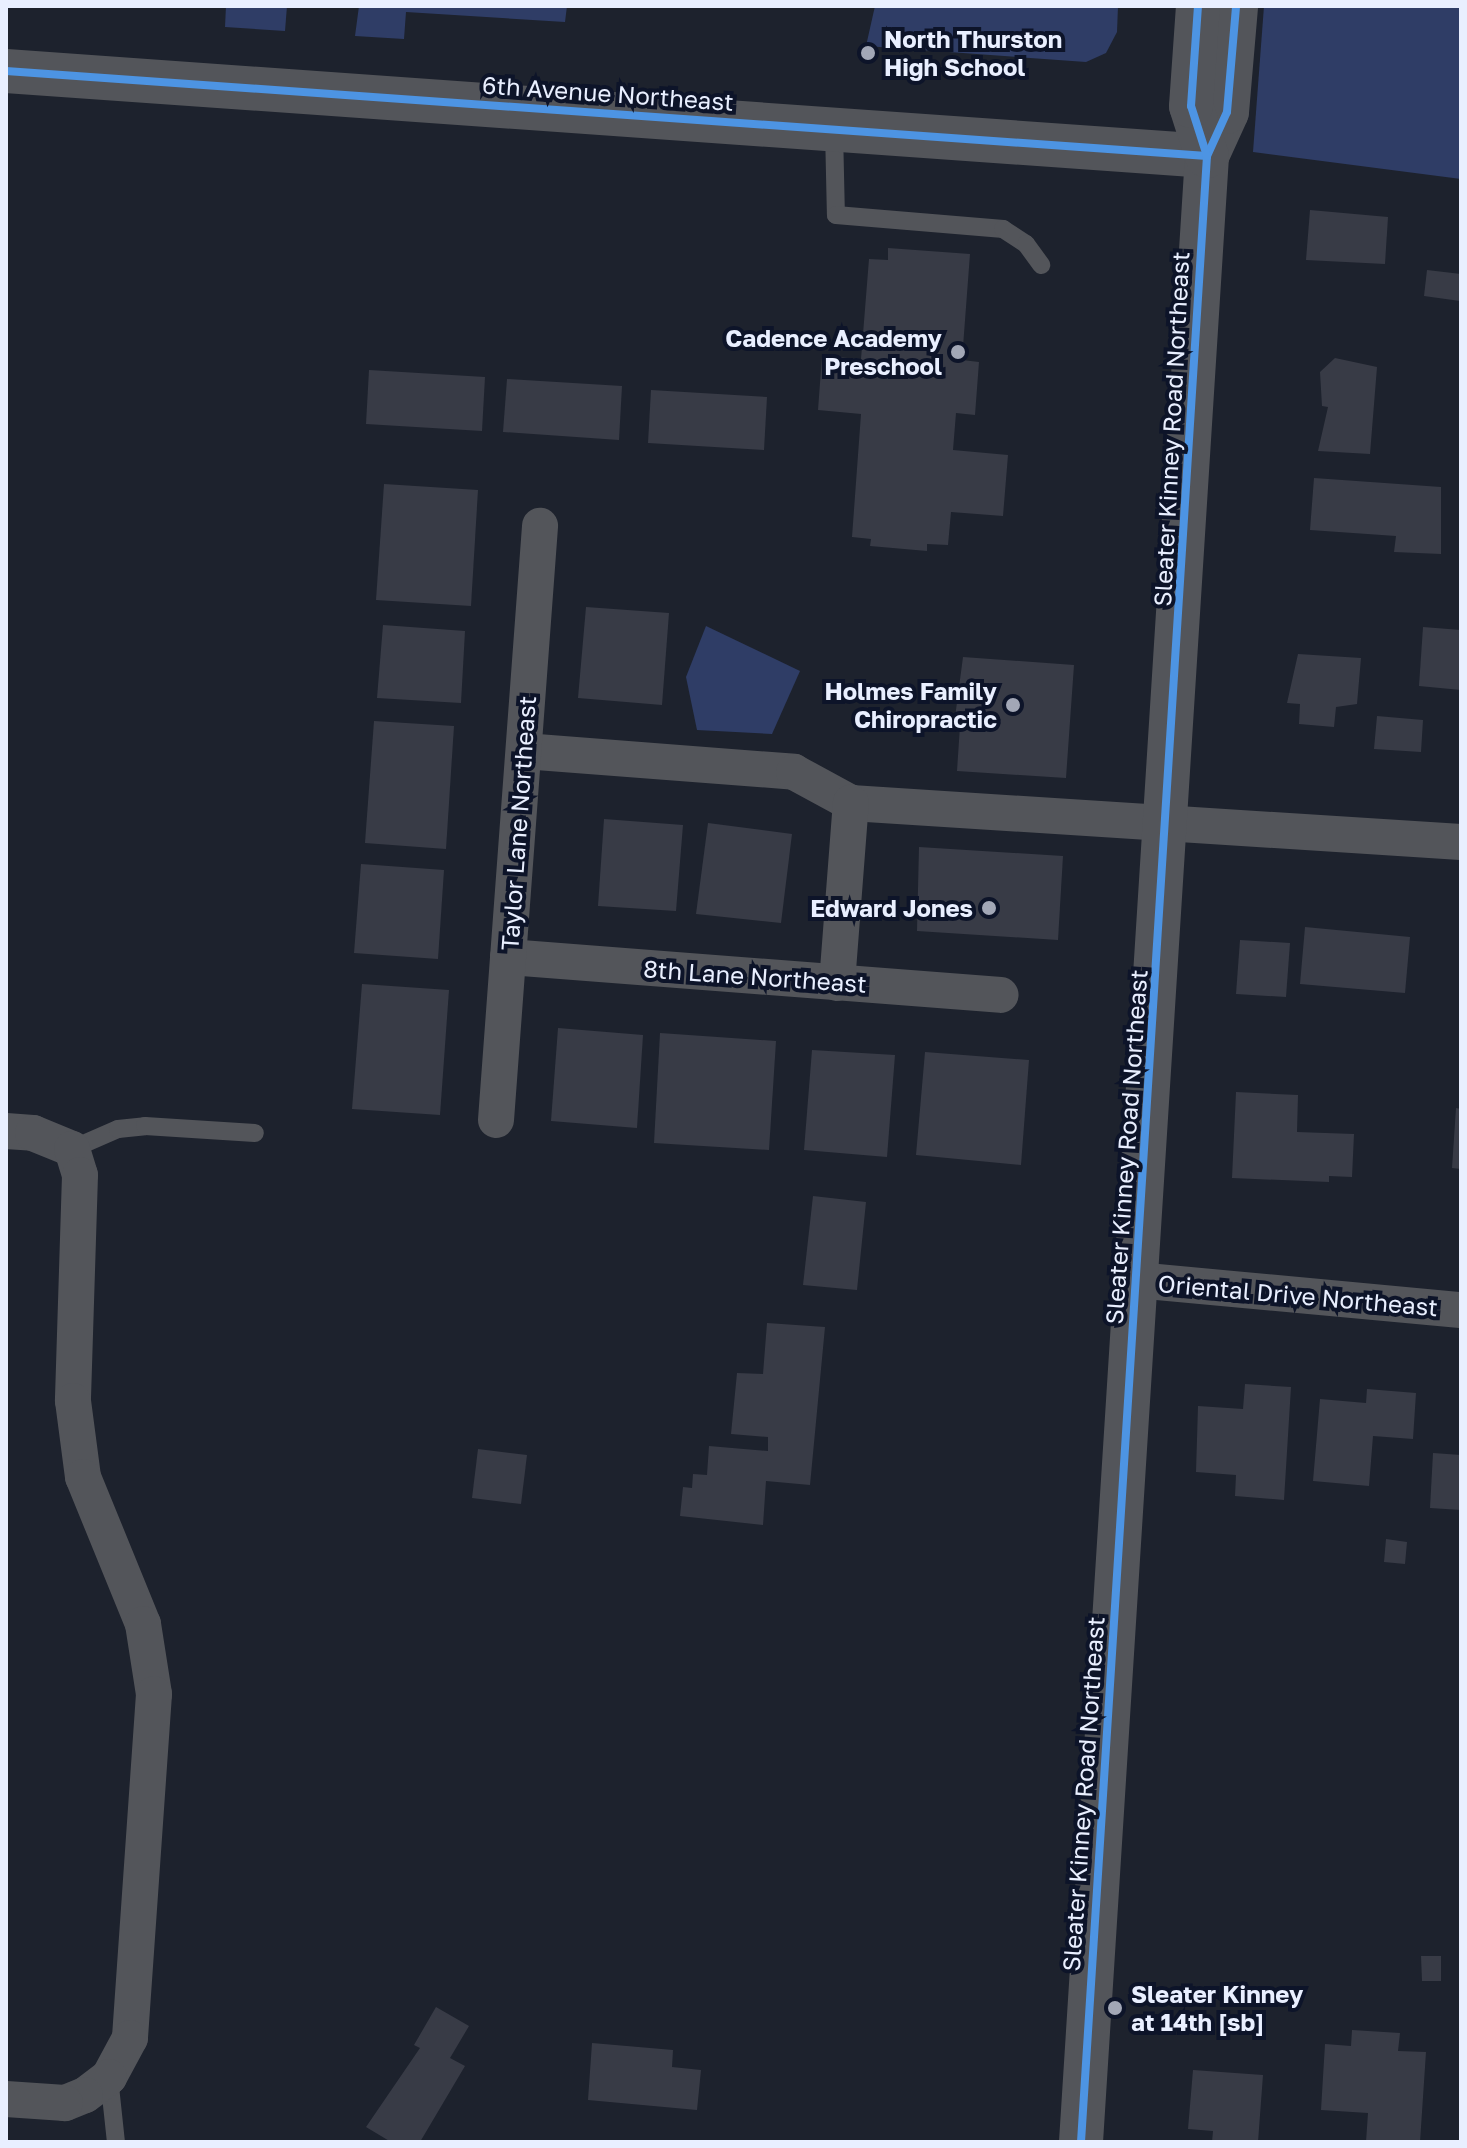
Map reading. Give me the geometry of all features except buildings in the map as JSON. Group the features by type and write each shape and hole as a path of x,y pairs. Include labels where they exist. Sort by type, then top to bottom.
{"street":[{"name":"Sleater Kinney Road Northeast","path":"1081,2142 1136,1280 1169,823 1207,156 1191,106 1198,6"},
{"name":"Sleater Kinney Road Northeast","path":"1207,156 1227,112 1236,6"},
{"name":"6th Avenue Northeast","path":"6,71 1207,156"},
{"name":"Taylor Lane Northeast","path":"496,1120 540,526"},
{"path":"524,751 794,772 851,803 1461,842"},
{"path":"837,983 851,803"},
{"name":"8th Lane Northeast","path":"508,957 1001,995"},
{"path":"6,1131 33,1133 72,1149 80,1175 73,1401 83,1477 143,1624 154,1694 130,2038 109,2077 65,2103 6,2099"},
{"name":"Oriental Drive Northeast","path":"1136,1280 1461,1310"}],"lane":[{"path":"834,130 836,215 1003,229 1026,244 1041,265"},
{"path":"72,1149 118,1129 145,1126 255,1133"},
{"path":"109,2077 116,2142"}],"shaded area":[{"path":"226,6 287,6 285,31 225,27"},
{"path":"359,6 567,6 565,22 406,12 404,39 355,36"},
{"path":"875,6 1118,6 1117,32 1106,53 1086,62 866,46"},
{"path":"1264,6 1461,6 1461,179 1253,152"},
{"path":"706,626 800,671 772,734 697,730 686,677"}],"cycle path":[{"path":"1081,2142 1207,156 1191,106 1198,6"},
{"path":"1207,156 1227,112 1236,6"},
{"path":"6,71 1207,156"}],"place":[{"name":"North Thurston High School","path":"868,53"},
{"name":"Cadence Academy Preschool","path":"958,352"},
{"name":"Holmes Family Chiropractic","path":"1013,705"},
{"name":"Edward Jones","path":"989,908"},
{"name":"Sleater Kinney at 14th [sb]","path":"1115,2008"}]}
